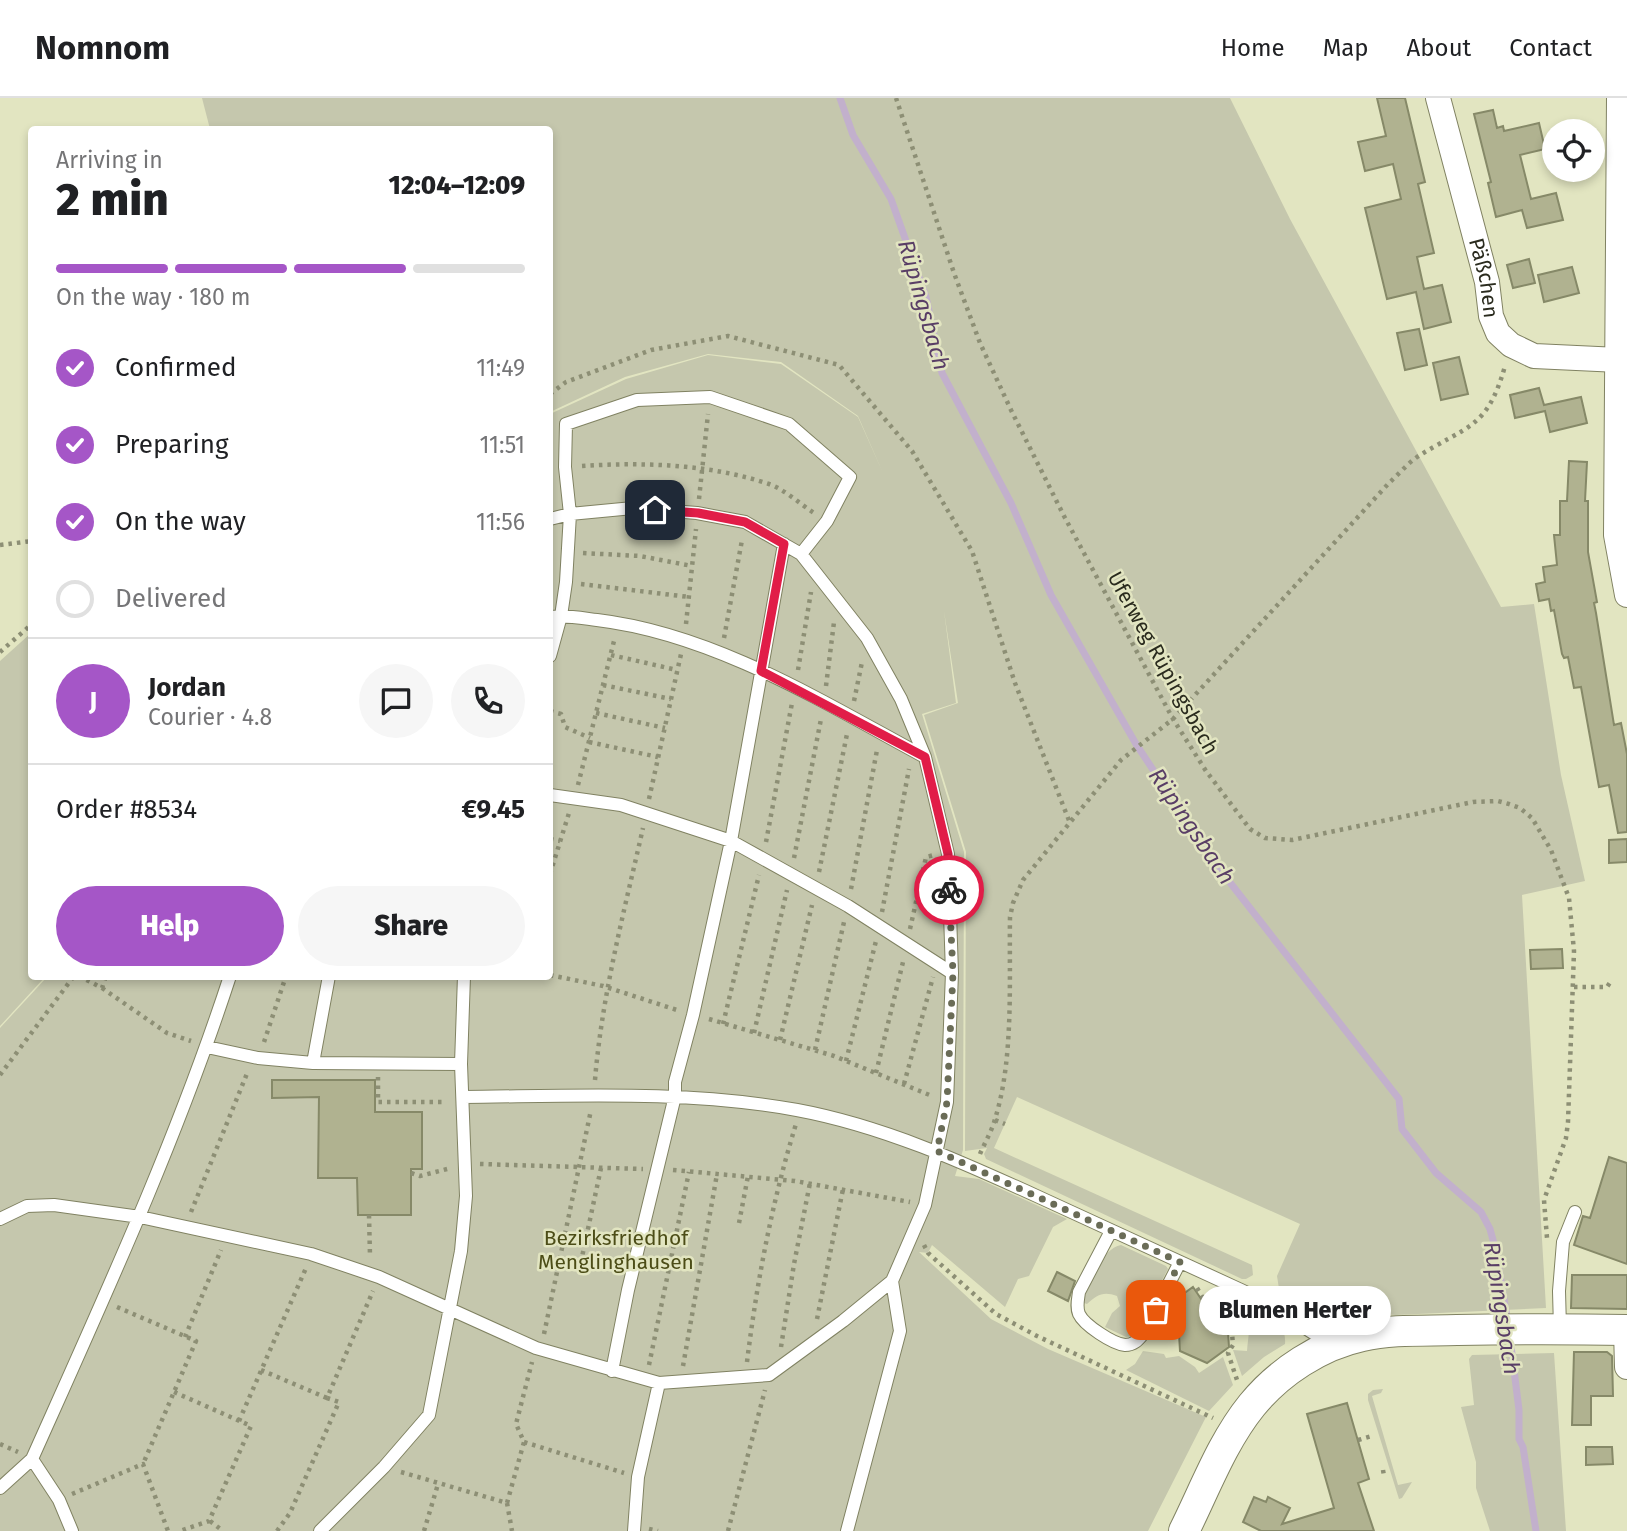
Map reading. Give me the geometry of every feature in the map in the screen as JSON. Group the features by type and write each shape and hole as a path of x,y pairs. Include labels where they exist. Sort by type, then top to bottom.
{"street":[{"name":"Päßchen","path":"1438,98 1487,282 1491,316 1498,333 1511,345 1534,356 1619,360"},
{"path":"1619,98 1619,360 1622,536 1627,595"},
{"path":"1184,1531 1233,1431 1254,1403 1283,1375 1332,1345 1363,1335 1481,1330 1627,1330 1627,1367"}],"lane":[{"path":"801,554 827,521 850,477 789,424 710,397 637,400 566,424 565,467 570,513 568,552 566,582 555,617 619,623 684,639 761,671 919,754"},
{"path":"0,1219 27,1206 54,1205 140,1217 312,1254 375,1276 539,1348 653,1382 745,1377 774,1372 892,1281 925,1205 947,1102 953,973 947,851 901,699 867,638 801,554 745,522 698,513 633,508 570,513 553,518"},
{"path":"612,1371 730,841 784,544"},
{"path":"553,796 621,805 730,841 848,906 953,973"},
{"path":"0,1488 33,1459 140,1217 207,1047 229,980"},
{"path":"313,1063 328,980"},
{"path":"320,1531 384,1467 429,1415 461,1251 466,1196 461,1064 464,980"},
{"path":"207,1047 256,1058 313,1063 461,1064"},
{"path":"463,1100 593,1096 675,1096 737,1100 800,1111 869,1129 937,1151 1258,1298 1332,1345"},
{"path":"1551,1329 1559,1291 1563,1242 1575,1212"},
{"path":"1111,1231 1079,1292 1077,1303 1079,1315 1088,1327 1124,1345 1135,1343 1143,1334 1186,1265"},
{"path":"847,1531 900,1331 892,1281"},
{"path":"634,1531 638,1477 653,1382"},
{"path":"33,1459 58,1500 72,1531"}],"path":[{"name":"Uferweg Rüpingsbach","path":"897,98 954,273 980,343 1010,410 1171,721 1243,822 1265,838 1275,841 1310,838 1473,802 1498,801 1520,808 1532,818 1543,834 1569,898 1573,926 1574,987 1568,1122 1566,1138 1545,1200 1547,1243"},
{"path":"553,392 566,382 651,350 728,336 839,365 912,451 972,551 1015,683 1070,823"},
{"path":"974,1168 995,1120 1002,1094 1013,903 1023,880 1121,760 1171,721 1389,483 1415,458 1462,432 1487,411 1497,394 1511,345"},
{"path":"512,1531 507,1503 524,1442 516,1424 539,1348 579,1167 593,1096 598,1039 607,988 684,639 710,397"},
{"path":"565,467 634,463 703,469 771,484 827,521"},
{"path":"721,654 745,522"},
{"path":"0,545 28,542"},
{"path":"568,552 640,556 692,566"},
{"path":"794,689 814,571"},
{"path":"566,582 689,597"},
{"path":"824,704 837,600"},
{"path":"553,864 574,799 619,623"},
{"path":"0,652 28,628"},
{"path":"850,718 867,638"},
{"path":"611,655 677,670"},
{"path":"603,685 671,699"},
{"path":"553,712 561,715 565,727 589,740 658,757"},
{"path":"596,713 665,728"},
{"path":"846,1061 919,754"},
{"path":"553,840 560,841"},
{"path":"876,1073 926,857 947,851"},
{"path":"904,1084 937,963"},
{"path":"553,976 607,988 846,1061 947,1102"},
{"path":"0,1075 73,980"},
{"path":"85,980 102,988 167,1033 207,1047"},
{"path":"102,988 105,980"},
{"path":"185,1227 256,1058 285,980"},
{"path":"1574,987 1601,988 1607,987 1611,981"},
{"path":"378,1063 376,1102 463,1100"},
{"path":"745,1377 760,1273 779,1179 800,1111"},
{"path":"995,1120 1005,1124"},
{"path":"411,1173 420,1176 465,1164 656,1169 779,1179 925,1205"},
{"path":"579,1271 601,1168"},
{"path":"653,1382 689,1172"},
{"path":"680,1382 717,1174"},
{"path":"739,1223 748,1176"},
{"path":"728,1531 774,1372 810,1184"},
{"path":"811,1345 843,1189"},
{"path":"327,1398 375,1276 369,1215"},
{"path":"914,1229 928,1253 996,1314 1037,1336 1214,1418"},
{"path":"185,1336 228,1235"},
{"path":"239,1420 312,1254"},
{"path":"1186,1265 1203,1298 1230,1310 1233,1345 1228,1353 1240,1387"},
{"path":"58,1500 143,1464 196,1342 102,1300"},
{"path":"261,1370 339,1402 290,1513 277,1531"},
{"path":"174,1392 251,1426 209,1521 180,1531"},
{"path":"1358,1440 1372,1436"},
{"path":"524,1442 638,1477"},
{"path":"143,1464 168,1531"},
{"path":"384,1467 507,1503"},
{"path":"424,1531 438,1484"},
{"path":"209,1521 223,1531"}],"green space":[{"name":"Bezirksfriedhof Menglinghausen","path":"202,98 1230,98 1290,219 1501,607 1534,604 1561,775 1585,881 1522,895 1546,1308 1396,1315 1365,1313 1334,1320 1292,1304 1280,1295 1277,1276 1300,1224 1017,1097 994,1148 1252,1265 1253,1275 1242,1279 986,1159 984,1154 987,1148 965,1151 966,852 924,715 958,703 944,611 956,703 922,714 964,852 963,1150 955,1176 979,1179 1067,1219 1053,1227 1029,1276 1018,1279 1005,1307 932,1245 928,1253 919,1252 991,1319 1048,1349 1206,1417 1148,1531 0,1531 0,1028 44,980 553,980 553,413 626,379 708,355 781,364 858,417 883,473 858,416 781,362 708,354 625,377 553,411 553,126 209,126"},
{"path":"28,636 28,980 42,980 0,1026 0,661"},
{"path":"1121,1245 1168,1269 1132,1336 1126,1337 1105,1327 1112,1313 1120,1306 1117,1296 1104,1294 1087,1304 1084,1303 1087,1287 1096,1268 1114,1247"},
{"path":"1242,1302 1278,1321 1285,1335 1285,1344 1264,1357 1242,1376 1233,1350 1247,1351 1247,1327 1235,1317"},
{"path":"1143,1351 1164,1354 1166,1358 1179,1356 1199,1373 1223,1357 1233,1385 1209,1411 1126,1370 1135,1364"},
{"path":"1554,1353 1566,1531 1490,1531 1476,1488 1476,1462 1461,1407 1474,1405 1469,1359 1472,1355"},
{"path":"1383,1389 1381,1393 1372,1396 1398,1485 1412,1482 1399,1499 1368,1400 1368,1394 1373,1390"}],"building":[{"path":"1377,98 1405,98 1425,182 1418,184 1434,253 1417,257 1424,289 1442,285 1451,322 1424,329 1416,292 1387,299 1365,208 1401,199 1393,164 1365,171 1358,142 1386,136"},
{"path":"1493,110 1497,128 1503,126 1504,131 1539,123 1542,150 1520,155 1531,199 1556,193 1563,220 1527,228 1522,210 1496,217 1488,183 1491,182 1474,114"},
{"path":"1529,259 1535,283 1513,288 1507,265"},
{"path":"1572,267 1579,293 1544,302 1538,275"},
{"path":"1419,329 1427,365 1405,370 1397,333"},
{"path":"1459,357 1468,394 1441,400 1433,363"},
{"path":"1539,388 1544,405 1581,397 1587,423 1550,432 1545,411 1515,418 1510,395"},
{"path":"1569,461 1587,462 1585,501 1588,501 1588,552 1614,725 1621,723 1627,754 1627,832 1618,833 1609,785 1599,787 1581,687 1574,688 1568,657 1564,658 1562,654 1554,610 1551,611 1549,599 1539,601 1536,584 1545,582 1543,567 1557,565 1554,535 1560,535 1560,501 1567,501"},
{"path":"1627,839 1627,862 1609,863 1609,840"},
{"path":"1562,949 1563,968 1531,969 1530,950"},
{"path":"272,1080 375,1080 375,1112 422,1112 422,1169 411,1169 411,1215 358,1215 357,1178 318,1178 319,1097 272,1098"},
{"path":"1609,1157 1627,1163 1627,1264 1574,1245 1583,1216 1590,1218"},
{"path":"1057,1272 1075,1281 1068,1301 1048,1291"},
{"path":"1572,1275 1627,1275 1627,1309 1571,1308"},
{"path":"1193,1287 1208,1309 1227,1318 1229,1347 1207,1363 1180,1351 1179,1334 1159,1336 1158,1324 1168,1305"},
{"path":"1574,1352 1607,1352 1612,1356 1613,1396 1591,1396 1591,1425 1572,1425"},
{"path":"1347,1403 1369,1479 1358,1483 1374,1531 1261,1531 1243,1522 1254,1497 1266,1502 1268,1497 1290,1508 1282,1524 1334,1508 1307,1414"},
{"path":"1586,1447 1612,1447 1613,1464 1586,1465"}],"waterway":[{"name":"Rüpingsbach","path":"840,98 853,135 891,199 926,297 942,373 1011,503 1051,595 1136,744 1214,862 1399,1099 1402,1129 1436,1173 1481,1212 1490,1229 1496,1251 1508,1323"},
{"name":"Rüpingsbach","path":"1510,1338 1519,1410 1519,1439 1523,1447 1536,1531"}],"way so far":[{"path":"949,890 953,973 947,1102 937,1151 1180,1262 1156,1310"}],"place":[{"name":"Blumen Herter","path":"1156,1310"}],"route":[{"path":"655,510 698,513 745,522 784,544 761,671 925,757 948,854 949,890"}]}
